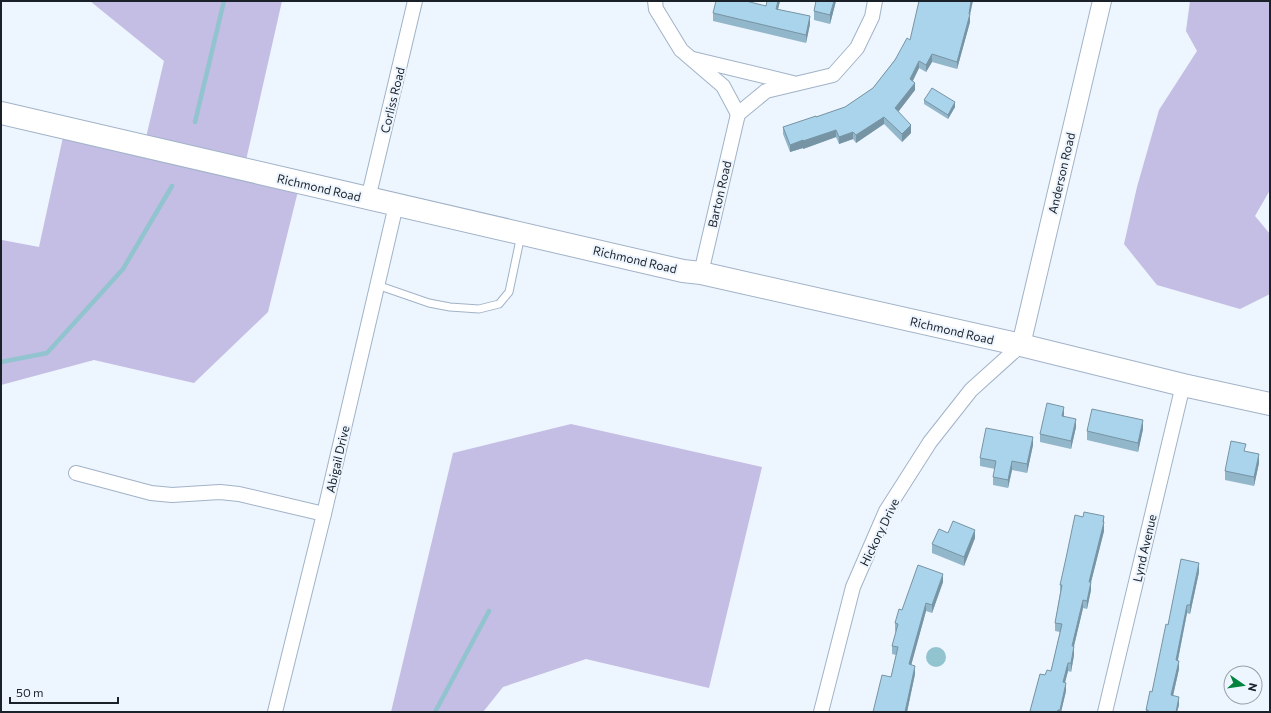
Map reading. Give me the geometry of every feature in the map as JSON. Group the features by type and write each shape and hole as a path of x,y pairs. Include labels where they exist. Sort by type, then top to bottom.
{"main road":[{"name":"Richmond Road","path":"1,113 396,205 1021,345 1183,385 1270,404"}],"street":[{"name":"Corliss Road","path":"368,198 415,1"},
{"path":"655,1 656,10 681,50 723,86 738,114 766,91 833,75 857,48 872,16 875,1"},
{"name":"Anderson Road","path":"1021,345 1102,1"},
{"path":"690,58 797,84"},
{"name":"Barton Road","path":"701,273 738,114"},
{"name":"Abigail Drive","path":"274,712 324,514 396,205"},
{"name":"Hickory Drive","path":"821,712 853,587 886,511 930,442 971,390 1021,345"},
{"name":"Lynd Avenue","path":"1105,712 1183,385"},
{"path":"76,473 151,493 172,495 220,492 239,494 324,514"}],"lane":[{"path":"377,285 429,303 450,307 479,308 499,304 509,292 522,233"}],"shaded area":[{"path":"90,1 282,1 244,169 300,183 268,312 194,383 94,360 1,385 2,240 39,247 65,128 144,146 164,61"},
{"path":"1190,1 1270,1 1270,190 1255,216 1270,234 1270,294 1240,309 1157,285 1124,244 1137,187 1159,110 1197,51 1186,31"},
{"path":"571,424 762,467 709,688 586,659 503,687 483,712 391,712 453,453"}],"water":[{"path":"936,647 943,650 946,657 943,664 936,667 929,664 926,657 929,650"}],"building":[{"path":"716,1 746,1 766,6 767,1 778,1 776,9 810,16 806,35 713,13"},
{"path":"816,1 834,1 830,15 814,11"},
{"path":"919,1 971,1 970,14 957,62 932,54 926,65 919,61 910,79 915,83 895,108 911,125 902,134 884,117 856,135 853,132 839,137 836,130 790,145 783,127 845,107 873,88 895,60 907,38 910,40"},
{"path":"932,88 955,102 948,115 924,100"},
{"path":"1047,403 1064,407 1062,416 1076,419 1071,441 1040,434"},
{"path":"1092,409 1143,420 1138,443 1087,431"},
{"path":"986,428 1033,437 1027,464 1012,461 1008,480 993,477 996,461 980,458"},
{"path":"1231,441 1246,444 1244,451 1259,454 1254,477 1225,471"},
{"path":"1084,512 1104,516 1104,522 1089,582 1091,582 1087,601 1083,600 1072,646 1074,646 1071,663 1068,663 1063,682 1066,683 1060,710 1057,712 1030,711 1040,674 1045,675 1047,670 1051,671 1062,624 1055,623 1062,585 1060,585 1075,515 1083,517"},
{"path":"953,521 975,530 964,557 932,544 939,529 948,533"},
{"path":"1181,559 1199,563 1190,605 1187,605 1176,660 1179,661 1171,695 1179,697 1176,712 1148,712 1148,710 1146,710 1150,691 1152,692 1166,624 1168,625"},
{"path":"918,565 943,574 932,605 926,603 909,664 915,666 905,712 873,712 882,675 891,677 898,647 892,646 898,624 895,623 899,609 902,610"}],"waterway":[{"path":"195,122 224,1"},
{"path":"1,362 47,353 123,269 172,186"},
{"path":"435,712 489,611"}]}
